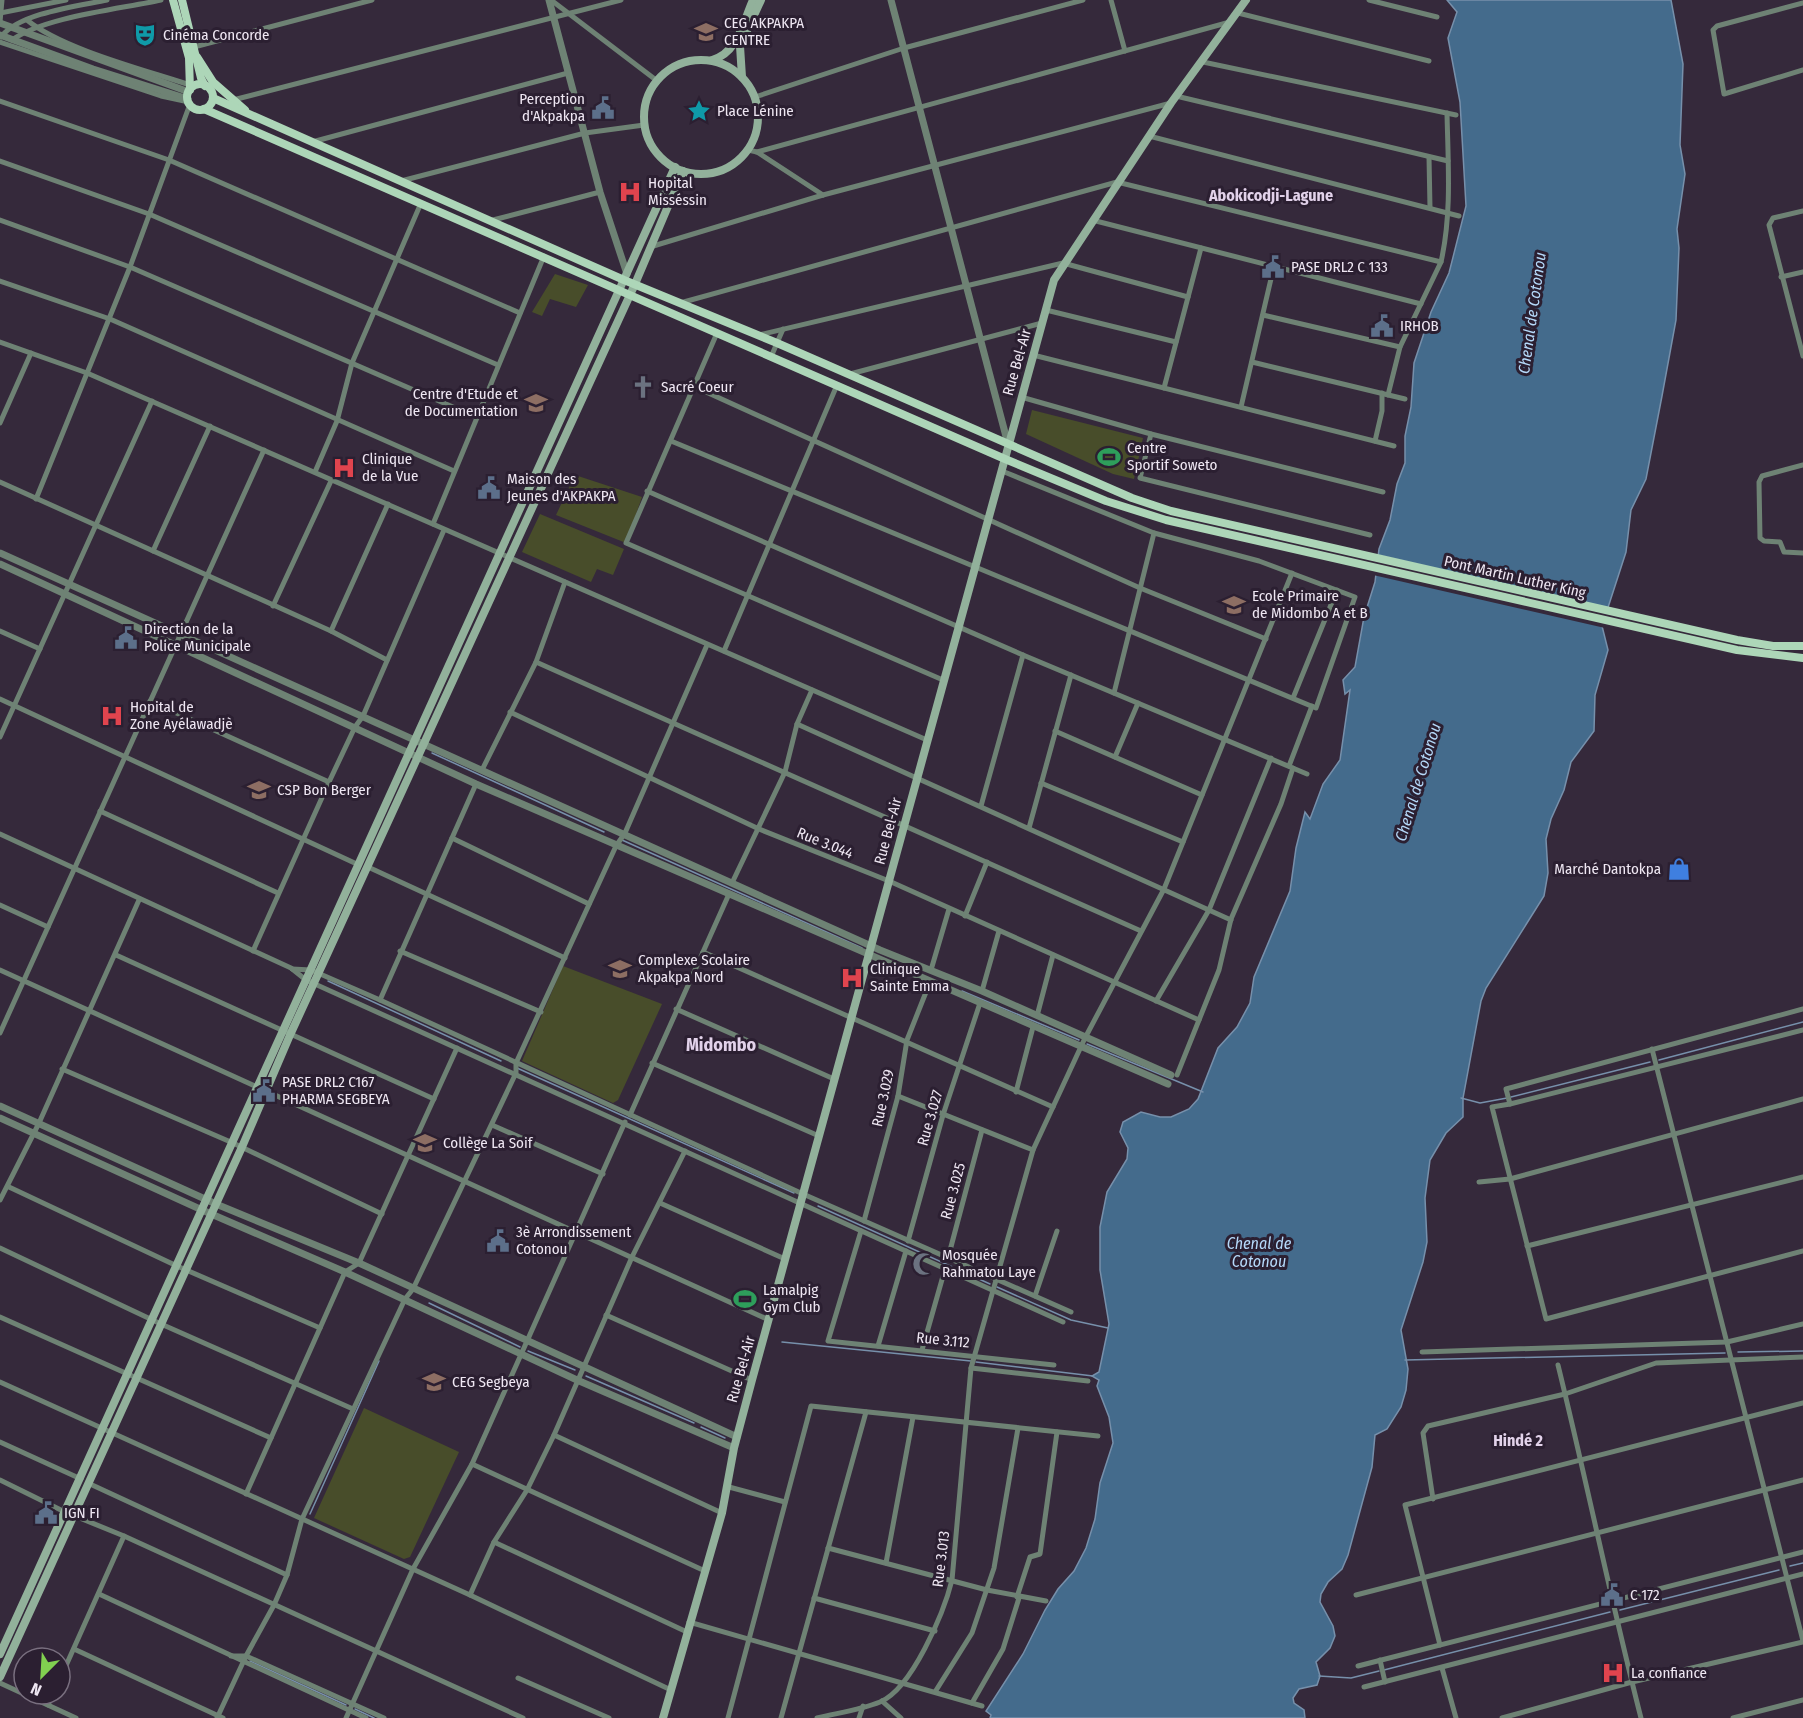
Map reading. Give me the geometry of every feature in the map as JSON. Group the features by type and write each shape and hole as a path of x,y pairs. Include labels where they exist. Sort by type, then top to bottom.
{"main road":[{"path":"173,0 187,52 190,95 196,109 204,109 544,256 628,296 837,384 1005,459 1149,515 1361,560"},
{"path":"183,0 205,86"},
{"path":"710,60 728,66 742,77 755,97 758,124 748,150 735,163 719,171 702,174 679,169 654,150 644,125 645,101 656,80 680,63 722,57 731,49 753,0"},
{"path":"742,77 738,58 740,46 762,0"},
{"name":"Rue Bel-Air","path":"663,1718 722,1514 729,1487 734,1448 752,1380 1054,280 1117,182 1246,0"},
{"path":"197,57 213,82 233,100 266,122"},
{"path":"190,95 197,85 205,86 211,91 213,98 210,106 204,109"},
{"path":"213,98 1109,490 1171,511 1361,560"},
{"path":"181,1268 216,1204 242,1147 306,980 410,753 420,744 509,557 634,284 679,169"},
{"path":"286,1034 316,984 419,757 420,744 500,554 619,292 679,169"},
{"name":"Pont Martin Luther King","path":"1361,560 1750,643 1803,646"},
{"name":"Pont Martin Luther King","path":"1361,560 1661,634 1766,656 1803,658"},
{"path":"0,1654 81,1479 135,1378 181,1268 202,1210 233,1143 263,1089"},
{"path":"0,1677 90,1484 127,1373 157,1322"}],"street":[{"path":"2,0 0,23 190,95"},
{"path":"1,14 66,0"},
{"path":"0,38 10,26 107,0"},
{"path":"12,40 24,32 37,28 161,0"},
{"path":"194,47 372,0"},
{"path":"550,0 569,12 656,80"},
{"path":"550,0 600,192 626,277"},
{"path":"233,100 621,0"},
{"path":"891,0 1008,444"},
{"path":"755,97 904,48 1083,0"},
{"path":"1111,0 1125,51"},
{"path":"1369,0 1437,17"},
{"path":"1803,3 1717,26 1713,30 1724,93 1803,70"},
{"path":"1238,13 1429,61"},
{"path":"27,20 37,28 190,95"},
{"path":"758,152 1231,22"},
{"path":"0,38 161,96 190,95"},
{"path":"0,38 190,95"},
{"path":"1203,62 1456,116"},
{"path":"311,142 568,72"},
{"path":"36,499 130,267 190,95"},
{"path":"650,247 823,195 1174,99 1448,161"},
{"path":"0,101 169,160 520,313"},
{"path":"1375,441 1385,394 1400,347 1441,262 1448,213 1447,113"},
{"path":"402,181 585,133 644,125"},
{"path":"1149,136 1459,216"},
{"path":"748,150 758,152 823,195"},
{"path":"1429,157 1430,208"},
{"path":"0,161 150,214 498,365"},
{"path":"679,303 1117,182 1441,262"},
{"path":"493,220 600,192"},
{"path":"315,472 337,422 352,363 421,203"},
{"path":"1803,211 1770,220 1781,277 1801,338 1803,356"},
{"path":"0,220 130,267 476,417"},
{"path":"1092,220 1421,304"},
{"path":"1164,388 1201,248"},
{"path":"433,524 544,256"},
{"path":"758,335 1063,263 1188,297"},
{"path":"1241,407 1274,266"},
{"path":"1781,277 1803,272"},
{"path":"0,281 110,319 337,422 454,471"},
{"path":"1046,310 1176,342"},
{"path":"1263,315 1400,347"},
{"path":"848,374 1042,323"},
{"path":"771,357 783,329"},
{"path":"717,333 626,543 943,680"},
{"path":"0,342 87,373 927,740"},
{"path":"0,423 31,353"},
{"path":"1033,355 1394,446"},
{"path":"1252,362 1405,399"},
{"path":"724,651 837,384"},
{"path":"695,387 1140,588 1266,639"},
{"path":"1021,398 1151,434 1383,492"},
{"path":"0,737 152,401"},
{"path":"153,551 210,426"},
{"path":"1151,434 1140,478 1370,535"},
{"path":"671,441 1316,708 1355,597 1259,561 1154,533 1002,471"},
{"path":"0,1033 264,450"},
{"path":"1803,465 1762,476 1759,482 1760,538 1764,542 1780,542 1784,552 1803,553"},
{"path":"273,606 331,481"},
{"path":"0,482 331,632 387,660"},
{"path":"647,491 1023,655 1307,774"},
{"path":"331,632 388,504"},
{"path":"253,951 329,782 355,727 363,716 444,530"},
{"path":"1114,693 1154,533"},
{"path":"0,553 363,716 420,744 625,833 871,946 982,991 1174,1075 1219,970 1231,920 1281,804 1312,706"},
{"path":"0,564 476,784 868,956 1168,1084"},
{"name":"Rue 3.013","path":"882,1701 901,1682 935,1631 952,1580 971,1368 1033,1150 1080,1047 1164,889 1293,573"},
{"path":"482,770 536,662 565,582"},
{"path":"1293,698 1337,590"},
{"path":"0,631 40,649"},
{"path":"74,1649 220,1717 246,1656 274,1605 287,1575 302,1519 405,1299 413,1289 492,1125 516,1073 516,1063 616,846 625,833 648,775 707,645"},
{"path":"981,807 1023,655"},
{"path":"536,662 1142,931"},
{"path":"1029,828 1071,675"},
{"path":"732,883 785,772 797,724 812,690"},
{"path":"0,699 359,865"},
{"path":"150,701 329,782"},
{"path":"1115,757 1138,703"},
{"name":"Rue 3.044","path":"510,712 759,829 889,881 1199,1020"},
{"path":"797,724 918,776 981,807 1231,920"},
{"path":"1055,730 1202,795"},
{"path":"1156,1001 1209,910 1271,758"},
{"path":"1041,783 1183,842"},
{"path":"380,1000 476,784"},
{"path":"100,811 278,893"},
{"path":"0,834 291,968 306,980 625,1122 1063,1322"},
{"path":"452,838 589,904"},
{"path":"965,916 987,862"},
{"path":"368,867 565,958"},
{"path":"630,1115 729,894"},
{"path":"0,1200 9,1187 39,1123 140,900"},
{"path":"0,905 48,927"},
{"path":"931,970 949,909"},
{"path":"982,991 999,931"},
{"path":"400,951 541,1012"},
{"path":"703,952 907,1040 959,1067 1053,1107"},
{"path":"116,955 286,1034 434,1099"},
{"path":"1037,1016 1053,955"},
{"path":"291,968 311,970 380,1000 803,1194 1071,1312"},
{"path":"0,970 769,1320"},
{"name":"Rue 3.029","path":"864,1221 898,1096 907,1040 930,982"},
{"name":"Rue 3.027","path":"908,1240 943,1115 980,1004"},
{"path":"676,1009 834,1079"},
{"path":"1510,1104 1506,1089 1803,1009"},
{"path":"1016,1092 1033,1027"},
{"path":"1803,1030 1492,1107 1546,1319 1803,1251"},
{"path":"246,1494 345,1272 359,1263 457,1048"},
{"path":"1502,1718 1632,1682 1803,1642 1652,1049"},
{"path":"652,1063 819,1136"},
{"path":"62,1069 242,1147 382,1214"},
{"path":"898,1096 1033,1150"},
{"path":"1479,1182 1510,1179 1803,1099"},
{"path":"0,1106 216,1204 359,1263 737,1437"},
{"path":"0,1118 210,1214 405,1299 577,1380 734,1448"},
{"path":"346,1718 413,1569 472,1464 578,1232 625,1122"},
{"path":"492,1125 603,1174"},
{"name":"Rue 3.025","path":"948,1258 982,1130"},
{"path":"470,1595 494,1542 526,1490 554,1435 632,1257 685,1151"},
{"path":"1527,1246 1803,1177"},
{"path":"9,1187 181,1268 320,1328"},
{"path":"660,1203 785,1259"},
{"name":"Rue 3.112","path":"861,1231 828,1341 1054,1365"},
{"path":"1035,1296 1057,1231"},
{"path":"0,1248 157,1322 353,1409"},
{"path":"878,1346 906,1251"},
{"path":"922,1350 945,1269"},
{"path":"606,1315 752,1380"},
{"path":"0,1317 271,1438"},
{"path":"1422,1352 1727,1342 1803,1324"},
{"path":"1433,1498 1424,1433 1428,1426 1565,1394 1656,1364 1803,1357"},
{"path":"1558,1365 1581,1458 1616,1623 1641,1718"},
{"name":"Rue 3.112","path":"971,1368 1088,1381"},
{"path":"0,1382 470,1595 671,1690"},
{"path":"1440,1645 1405,1505 1803,1402"},
{"path":"728,1718 811,1406 1098,1436"},
{"path":"782,1718 866,1412"},
{"path":"886,1563 913,1416"},
{"path":"935,1692 972,1634 987,1590 1000,1539 1018,1428"},
{"path":"972,1703 1003,1649 1030,1557 1040,1554 1057,1432"},
{"path":"554,1435 722,1514"},
{"path":"0,1442 81,1479"},
{"path":"472,1464 705,1571"},
{"path":"1356,1595 1803,1480"},
{"path":"1,1482 523,1718"},
{"path":"90,1484 287,1575"},
{"path":"729,1487 785,1502"},
{"path":"72,1653 124,1536"},
{"path":"494,1542 687,1632"},
{"path":"828,1548 987,1590 1046,1601"},
{"path":"1358,1666 1380,1663 1440,1645 1611,1601 1782,1560 1803,1552"},
{"path":"1364,1688 1616,1623 1786,1576 1803,1574"},
{"path":"99,1594 243,1663 366,1718"},
{"path":"814,1598 935,1631"},
{"path":"689,1622 982,1706"},
{"path":"229,1656 246,1656 384,1718"},
{"path":"1380,1663 1385,1682"},
{"path":"1443,1668 1456,1718"},
{"path":"518,1678 609,1718"},
{"path":"1733,1718 1803,1700"},
{"path":"817,1718 882,1701 901,1718"},
{"path":"50,1706 76,1718"},
{"path":"859,1718 863,1706"}],"green space":[{"path":"555,274 588,285 576,307 550,299 542,316 532,312"},
{"name":"Centre Sportif Soweto","path":"1032,410 1143,438 1134,479 1113,474 1026,434"},
{"path":"575,475 642,497 626,543 556,515"},
{"path":"540,514 624,549 613,575 597,569 591,582 522,552"},
{"path":"563,966 662,1004 618,1100 613,1103 522,1061"},
{"path":"364,1408 459,1452 410,1557 404,1559 314,1518"}],"water":[{"name":"Chenal de Cotonou","path":"1447,0 1671,0 1683,64 1680,145 1685,174 1677,229 1679,248 1676,320 1646,479 1631,510 1626,552 1602,626 1608,650 1595,695 1594,731 1571,762 1564,790 1551,819 1546,839 1548,873 1544,896 1486,988 1481,1001 1463,1098 1463,1117 1446,1133 1430,1160 1425,1198 1427,1242 1423,1262 1401,1330 1408,1369 1406,1390 1401,1407 1387,1429 1375,1435 1372,1467 1348,1555 1342,1569 1328,1582 1321,1594 1320,1602 1333,1626 1335,1636 1330,1648 1316,1662 1320,1676 1317,1685 1299,1689 1293,1698 1294,1703 1304,1710 1305,1718 990,1718 991,1715 986,1711 1023,1654 1045,1610 1058,1589 1074,1571 1086,1548 1095,1519 1100,1483 1113,1443 1109,1417 1097,1386 1099,1380 1092,1376 1099,1372 1109,1324 1100,1270 1100,1227 1107,1192 1127,1159 1128,1148 1120,1132 1123,1122 1141,1112 1160,1117 1171,1117 1189,1109 1198,1099 1218,1048 1237,1027 1250,1003 1254,977 1290,891 1296,848 1305,812 1310,819 1323,784 1340,760 1350,690 1345,694 1343,680 1355,667 1364,617 1375,582 1379,549 1390,520 1397,484 1405,463 1405,436 1411,407 1414,363 1431,312 1449,273 1466,206 1460,102 1448,38 1457,12"}],"pier":[{"path":"1375,554 1610,608 1605,628 1373,575"}],"waterway":[{"path":"432,753 604,832"},
{"path":"622,840 862,948"},
{"path":"328,981 501,1061"},
{"path":"962,991 1079,1040"},
{"path":"1659,1060 1803,1022"},
{"path":"1087,1044 1203,1092"},
{"path":"1511,1097 1650,1062"},
{"path":"517,1068 794,1193"},
{"path":"1461,1098 1480,1103 1507,1098"},
{"path":"818,1206 990,1284"},
{"path":"997,1287 1071,1320 1108,1328"},
{"path":"429,1303 520,1347"},
{"path":"782,1342 971,1361"},
{"path":"528,1351 575,1370"},
{"path":"1738,1352 1803,1351"},
{"path":"1405,1360 1725,1353"},
{"path":"310,1514 379,1361"},
{"path":"976,1362 1093,1376"},
{"path":"586,1376 694,1423"},
{"path":"701,1427 725,1438"},
{"path":"1790,1566 1803,1563"},
{"path":"1620,1610 1779,1570"},
{"path":"1384,1670 1610,1612"},
{"path":"250,1661 346,1705"},
{"path":"1319,1676 1351,1678 1379,1671"},
{"path":"355,1709 374,1718"}],"place":[{"name":"CEG AKPAKPA CENTRE","path":"706,32"},
{"name":"Cinéma Concorde","path":"145,35"},
{"name":"Perception d'Akpakpa","path":"603,108"},
{"name":"Place Lénine","path":"699,111"},
{"name":"Hopital Misséssin","path":"630,192"},
{"name":"PASE DRL2 C 133","path":"1273,267"},
{"name":"IRHOB","path":"1382,326"},
{"name":"Sacré Coeur","path":"643,387"},
{"name":"Centre d'Etude et de Documentation","path":"536,403"},
{"name":"Centre Sportif Soweto","path":"1109,457"},
{"name":"Clinique de la Vue","path":"344,468"},
{"name":"Maison des Jeunes d'AKPAKPA","path":"489,488"},
{"name":"Ecole Primaire de Midombo A et B","path":"1234,605"},
{"name":"Direction de la Police Municipale","path":"126,638"},
{"name":"Hopital de Zone Ayélawadjè","path":"112,716"},
{"name":"CSP Bon Berger","path":"259,790"},
{"name":"Marché Dantokpa","path":"1679,869"},
{"name":"Complexe Scolaire Akpakpa Nord","path":"620,969"},
{"name":"Clinique Sainte Emma","path":"852,978"},
{"name":"PASE DRL2 C167 PHARMA SEGBEYA","path":"264,1091"},
{"name":"Collège La Soif","path":"425,1143"},
{"name":"3è Arrondissement Cotonou","path":"498,1241"},
{"name":"Mosquée Rahmatou Laye","path":"924,1264"},
{"name":"Lamalpig Gym Club","path":"745,1299"},
{"name":"CEG Segbeya","path":"434,1382"},
{"name":"IGN FI","path":"46,1513"},
{"name":"C 172","path":"1612,1595"},
{"name":"La confiance","path":"1613,1673"}],"district":[{"name":"Abokicodji-Lagune","path":"1271,195"},
{"name":"Midombo","path":"721,1045"},
{"name":"Hindé 2","path":"1518,1440"}]}
